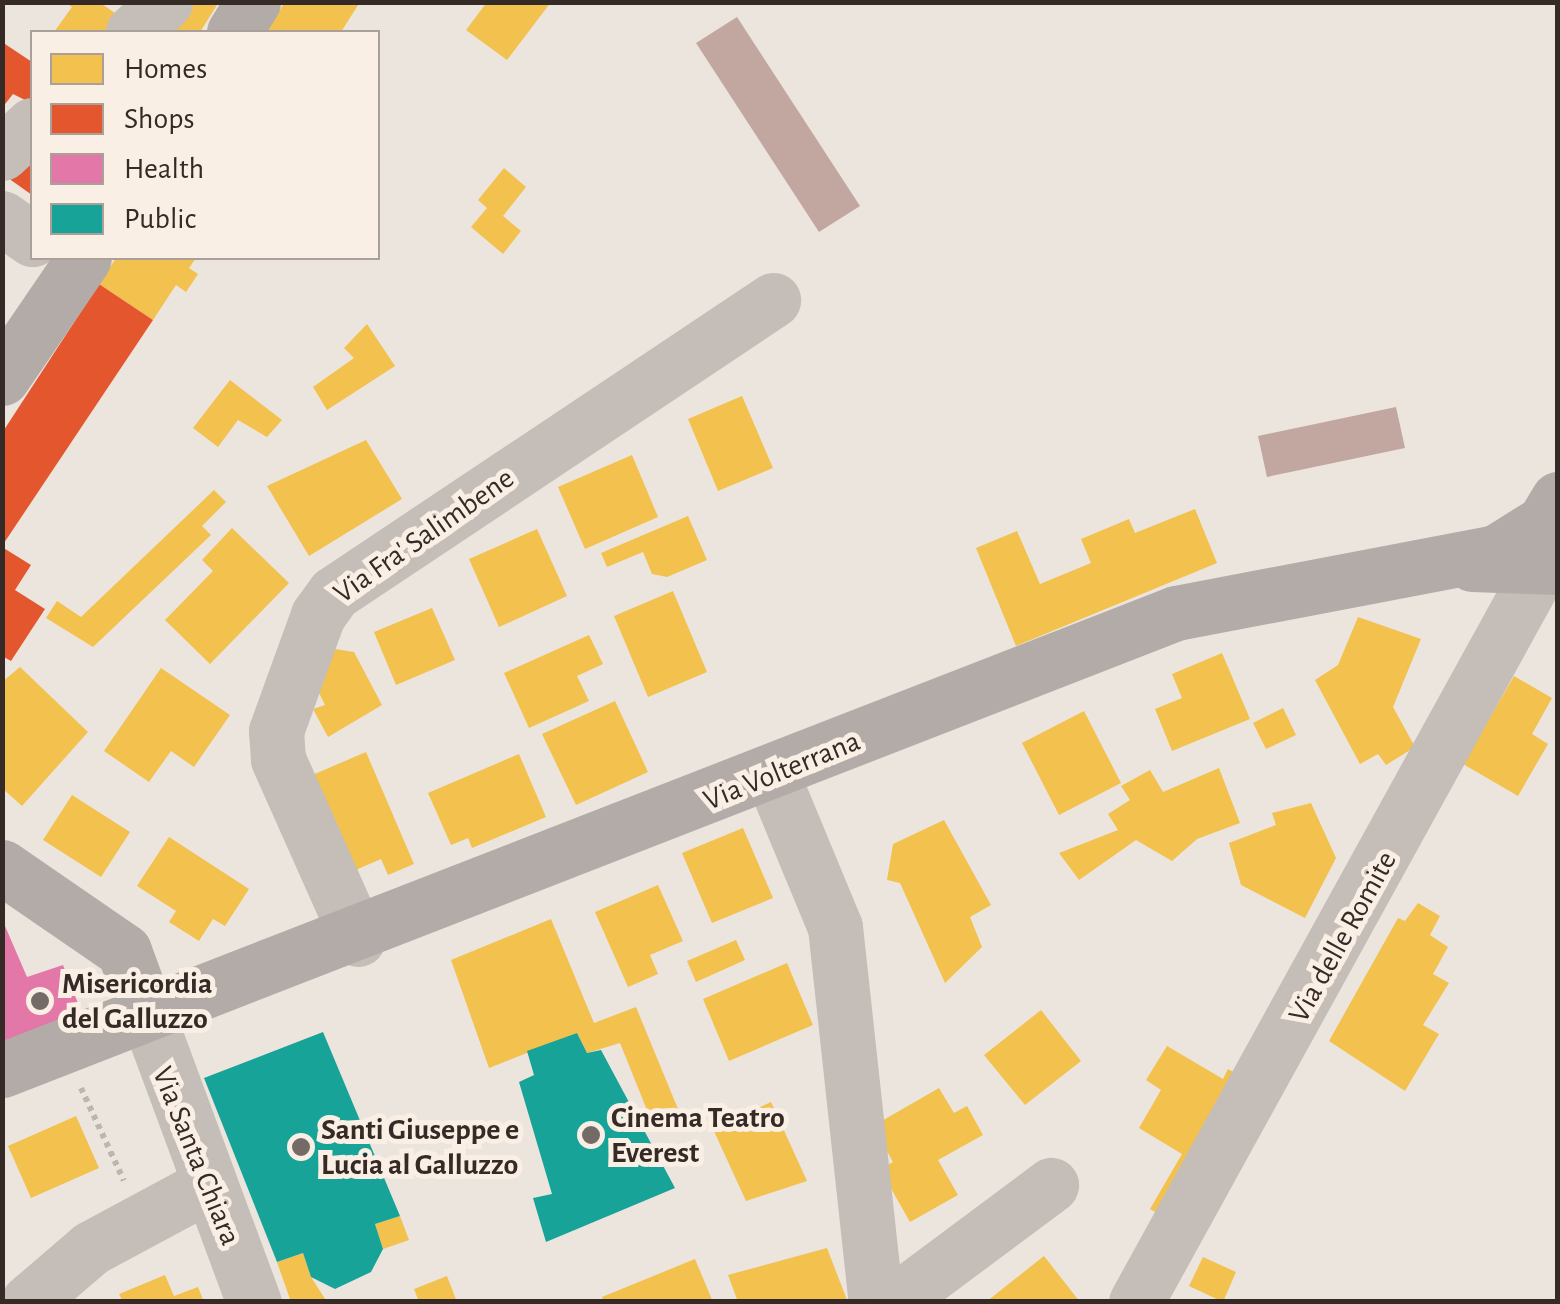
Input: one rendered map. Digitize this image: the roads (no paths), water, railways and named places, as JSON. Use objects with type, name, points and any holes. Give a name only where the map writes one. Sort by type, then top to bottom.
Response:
[{"type":"main road","points":[[235,30],[253,2]]},
{"type":"main road","points":[[2,378],[73,262]]},
{"type":"main road","name":"Via Volterrana","points":[[2,1070],[145,1008],[358,939],[1192,608],[1340,575],[1459,564],[1520,541],[1558,499]]},
{"type":"main road","points":[[1459,564],[1552,564]]},
{"type":"main road","points":[[2,867],[124,951],[145,1008]]},
{"type":"street","points":[[135,30],[165,2]]},
{"type":"street","points":[[2,153],[30,127]]},
{"type":"street","points":[[2,218],[30,238]]},
{"type":"street","name":"Via Fra' Salimbene","points":[[358,939],[278,760],[276,731],[318,615],[334,593],[773,300]]},
{"type":"street","name":"Via delle Romite","points":[[1136,1302],[1552,564]]},
{"type":"street","points":[[772,776],[835,927],[876,1302]]},
{"type":"street","name":"Via Santa Chiara","points":[[145,1008],[254,1302]]},
{"type":"street","points":[[894,1302],[1051,1185]]},
{"type":"street","points":[[28,1302],[91,1248],[208,1186]]},
{"type":"place","name":"Misericordia del Galluzzo","points":[[40,1001]]},
{"type":"place","name":"Cinema Teatro Everest","points":[[591,1135]]},
{"type":"place","name":"Santi Giuseppe e Lucia al Galluzzo","points":[[301,1147]]}]
